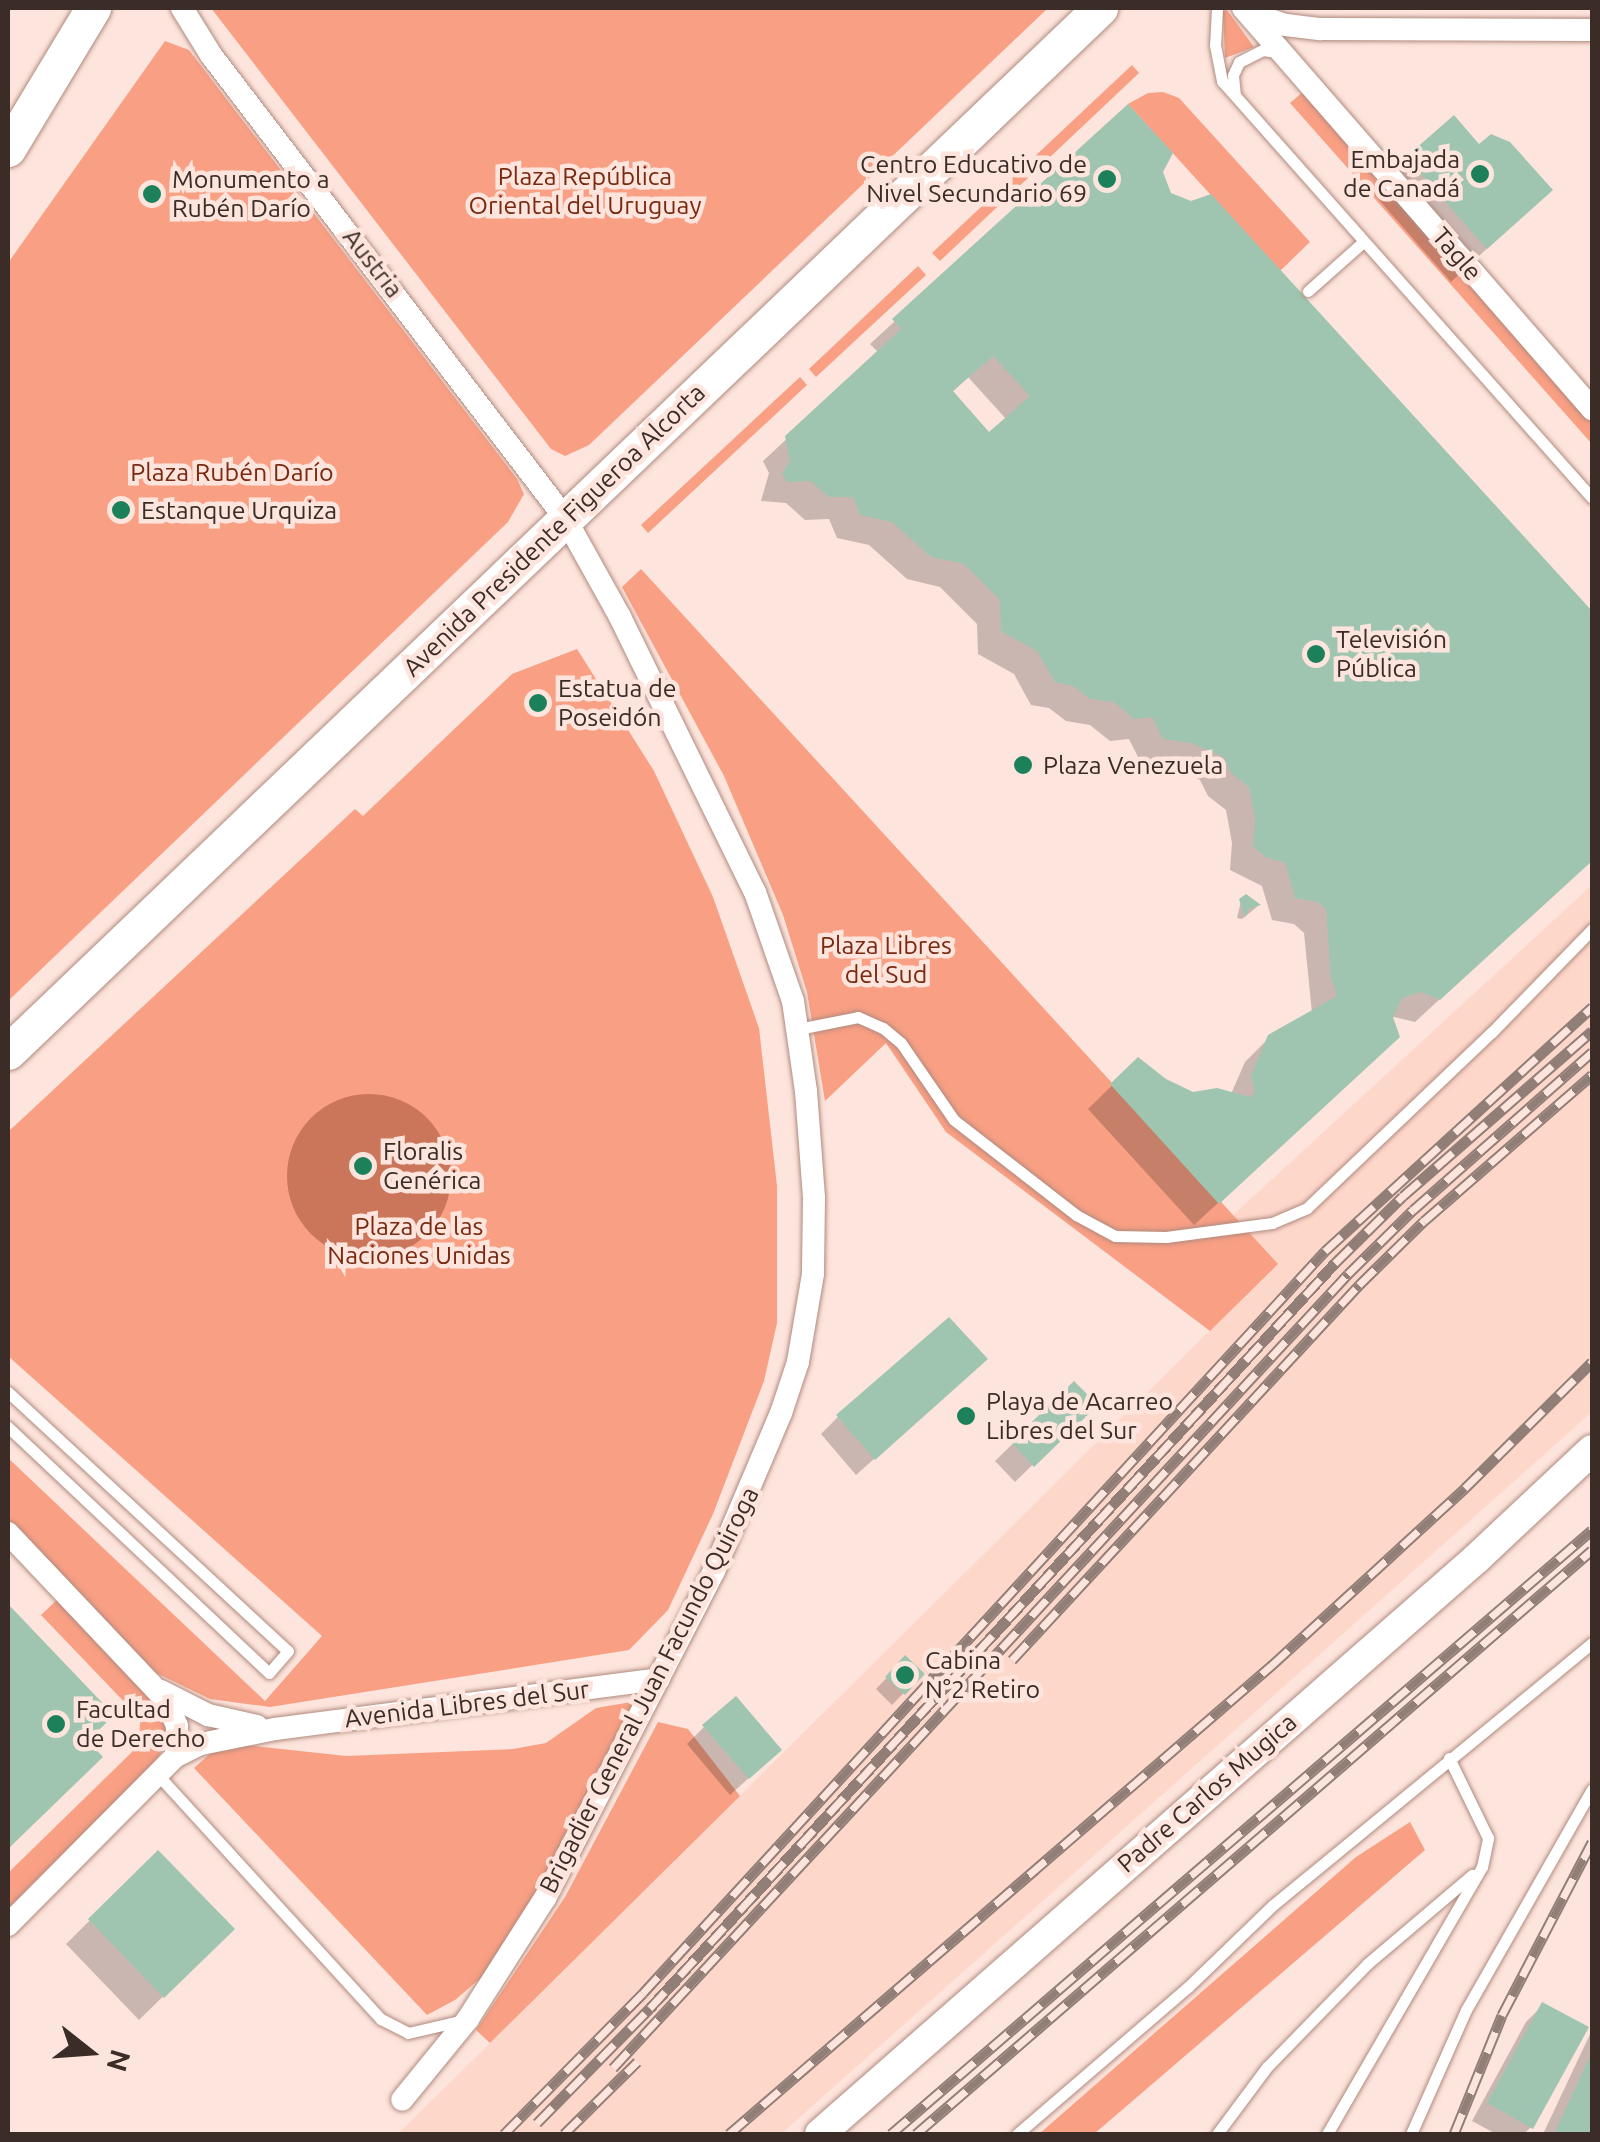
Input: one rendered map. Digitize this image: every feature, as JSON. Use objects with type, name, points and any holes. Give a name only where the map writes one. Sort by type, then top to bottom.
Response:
[{"type":"main road","points":[[8,149],[93,8]]},
{"type":"main road","name":"Avenida Presidente Figueroa Alcorta","points":[[8,1052],[1100,8]]},
{"type":"street","name":"Austria","points":[[182,8],[211,55],[565,518]]},
{"type":"street","points":[[1247,11],[1286,25],[1321,29],[1592,30]]},
{"type":"street","name":"Tagle","points":[[1247,11],[1592,409]]},
{"type":"street","name":"Brigadier General Juan Facundo Quiroga","points":[[402,2100],[468,2019],[545,1898],[659,1679],[742,1510],[798,1362],[812,1274],[814,1198],[798,1029],[785,969],[755,892],[644,662],[565,518]]},
{"type":"street","name":"Padre Carlos Mugica","points":[[820,2134],[1476,1559],[1592,1450]]},
{"type":"street","points":[[8,1533],[157,1688],[176,1726],[176,1756],[8,1925]]},
{"type":"street","name":"Avenida Libres del Sur","points":[[176,1756],[214,1741],[275,1729],[659,1679]]},
{"type":"street","name":"Avenida Libres del Sur","points":[[157,1688],[208,1714],[275,1729]]},
{"type":"lane","points":[[1217,8],[1217,60],[1222,81],[1238,102],[1592,498]]},
{"type":"lane","points":[[1238,102],[1232,89],[1238,62],[1263,50],[1288,60]]},
{"type":"lane","points":[[1308,292],[1363,242]]},
{"type":"lane","points":[[798,1029],[828,1019],[858,1017],[884,1028],[901,1043],[954,1120],[1076,1215],[1116,1236],[1166,1237],[1272,1222],[1306,1208],[1492,1032],[1592,929]]},
{"type":"lane","points":[[8,1392],[288,1650],[269,1672],[8,1427]]},
{"type":"lane","points":[[1017,2134],[1188,1987],[1273,1905],[1448,1758],[1592,1645]]},
{"type":"lane","points":[[1327,2134],[1482,1867],[1488,1838],[1448,1758]]},
{"type":"lane","points":[[158,1775],[381,2019],[408,2033],[468,2019]]},
{"type":"lane","points":[[1411,2134],[1466,2010],[1592,1789]]},
{"type":"lane","points":[[1217,2134],[1267,2067],[1367,1964],[1482,1867]]},
{"type":"shaded area","points":[[1592,885],[1592,1412],[781,2134],[398,2134],[1277,1264],[1231,1217]]},
{"type":"shaded area","points":[[369,1094],[400,1100],[427,1118],[445,1145],[451,1176],[445,1207],[427,1234],[400,1252],[369,1258],[338,1252],[311,1234],[293,1207],[287,1176],[293,1145],[311,1118],[338,1100]]},
{"type":"green space","name":"Plaza República Oriental del Uruguay","points":[[211,8],[1048,8],[589,445],[565,456],[551,449]]},
{"type":"green space","points":[[1227,10],[1254,47],[1225,58],[1223,11]]},
{"type":"green space","name":"Plaza Rubén Darío","points":[[165,41],[189,50],[517,479],[524,494],[508,522],[8,1001],[8,263]]},
{"type":"green space","points":[[1132,65],[1139,73],[940,261],[932,253]]},
{"type":"green space","points":[[1163,92],[1179,98],[1310,242],[1280,271],[1128,104],[1148,93]]},
{"type":"green space","points":[[1303,92],[1592,418],[1592,444],[1290,103]]},
{"type":"green space","points":[[918,266],[926,275],[816,377],[809,369]]},
{"type":"green space","points":[[800,377],[807,385],[648,533],[641,525]]},
{"type":"green space","name":"Plaza Libres del Sud","points":[[641,569],[1278,1264],[1210,1331],[946,1132],[886,1043],[825,1101],[807,992],[783,915],[724,776],[622,587]]},
{"type":"green space","name":"Plaza de las Naciones Unidas","points":[[577,649],[654,771],[713,897],[759,1028],[777,1186],[777,1323],[764,1381],[713,1514],[668,1610],[629,1650],[270,1707],[210,1699],[150,1670],[8,1520],[8,1458],[265,1701],[322,1636],[8,1356],[8,1132],[355,809],[363,816],[512,674]]},
{"type":"green space","points":[[60,1597],[152,1693],[167,1732],[165,1746],[151,1769],[8,1909],[8,1873],[132,1752],[139,1739],[140,1723],[132,1710],[41,1615]]},
{"type":"green space","points":[[643,1700],[497,1964],[455,2000],[427,2015],[194,1768],[213,1751],[235,1744],[346,1756],[513,1749],[546,1743],[596,1708]]},
{"type":"green space","points":[[658,1722],[688,1729],[740,1796],[490,2043],[476,2030],[565,1897]]},
{"type":"green space","points":[[1410,1822],[1425,1850],[1094,2134],[1039,2134],[1356,1857]]},
{"type":"building","name":"Televisión Pública","points":[[1128,104],[1173,153],[1163,172],[1171,193],[1191,201],[1211,194],[1592,611],[1592,861],[1440,1000],[1421,992],[1402,998],[1393,1017],[1400,1037],[1219,1204],[1110,1084],[1138,1057],[1166,1079],[1193,1092],[1217,1088],[1250,1097],[1255,1092],[1251,1076],[1268,1035],[1337,996],[1331,977],[1326,909],[1318,902],[1295,898],[1285,863],[1265,857],[1253,846],[1255,818],[1249,787],[1231,773],[1224,757],[1191,743],[1163,739],[1152,717],[1134,719],[1114,702],[1090,699],[1073,686],[1055,682],[1037,651],[1001,631],[1000,600],[964,564],[931,557],[892,522],[860,515],[853,497],[829,497],[810,481],[787,482],[782,473],[790,461],[785,436],[901,329],[892,319]],"holes":[[[993,356],[1030,396],[989,432],[953,391]]]},
{"type":"building","name":"Embajada de Canadá","points":[[1454,115],[1479,144],[1491,134],[1510,142],[1553,190],[1487,249],[1406,157]]},
{"type":"building","points":[[1246,894],[1261,905],[1250,908],[1245,917],[1239,899]]},
{"type":"building","points":[[949,1317],[988,1359],[875,1460],[836,1415]]},
{"type":"building","points":[[1074,1381],[1098,1405],[1034,1467],[1011,1442]]},
{"type":"building","name":"Facultad de Derecho","points":[[8,1604],[114,1715],[88,1741],[103,1757],[8,1849],[8,1741],[12,1737],[8,1732]]},
{"type":"building","name":"Cabina N°2 Retiro","points":[[905,1655],[925,1674],[905,1695],[885,1677]]},
{"type":"building","points":[[736,1696],[782,1750],[749,1779],[702,1725]]},
{"type":"building","points":[[158,1850],[235,1929],[164,1998],[88,1919]]},
{"type":"building","points":[[1542,2002],[1589,2027],[1533,2129],[1487,2103]]},
{"type":"building","points":[[1592,2052],[1592,2134],[1554,2134]]},
{"type":"railway","points":[[504,2134],[643,1993],[1325,1251],[1592,1007]]},
{"type":"railway","points":[[537,2123],[650,2008],[1335,1263],[1403,1196],[1592,1031]]},
{"type":"railway","points":[[613,2068],[1348,1274],[1413,1210],[1592,1052]]},
{"type":"railway","points":[[1012,1660],[1359,1285],[1424,1221],[1592,1075]]},
{"type":"railway","points":[[729,2134],[1272,1665],[1465,1488],[1592,1362]]},
{"type":"railway","points":[[891,2134],[1592,1530]]},
{"type":"railway","points":[[916,2134],[1592,1550]]},
{"type":"railway","points":[[1454,2134],[1502,2015],[1592,1842]]},
{"type":"railway","points":[[564,2134],[637,2062]]},
{"type":"place","name":"Embajada de Canadá","points":[[1480,174]]},
{"type":"place","name":"Centro Educativo de Nivel Secundario 69","points":[[1107,179]]},
{"type":"place","name":"Monumento a Rubén Darío","points":[[152,194]]},
{"type":"place","name":"Estanque Urquiza","points":[[121,510]]},
{"type":"place","name":"Televisión Pública","points":[[1316,654]]},
{"type":"place","name":"Estatua de Poseidón","points":[[538,703]]},
{"type":"place","name":"Plaza Venezuela","points":[[1023,765]]},
{"type":"place","name":"Floralis Genérica","points":[[363,1166]]},
{"type":"place","name":"Playa de Acarreo Libres del Sur","points":[[966,1416]]},
{"type":"place","name":"Cabina N°2 Retiro","points":[[905,1675]]},
{"type":"place","name":"Facultad de Derecho","points":[[56,1724]]}]
